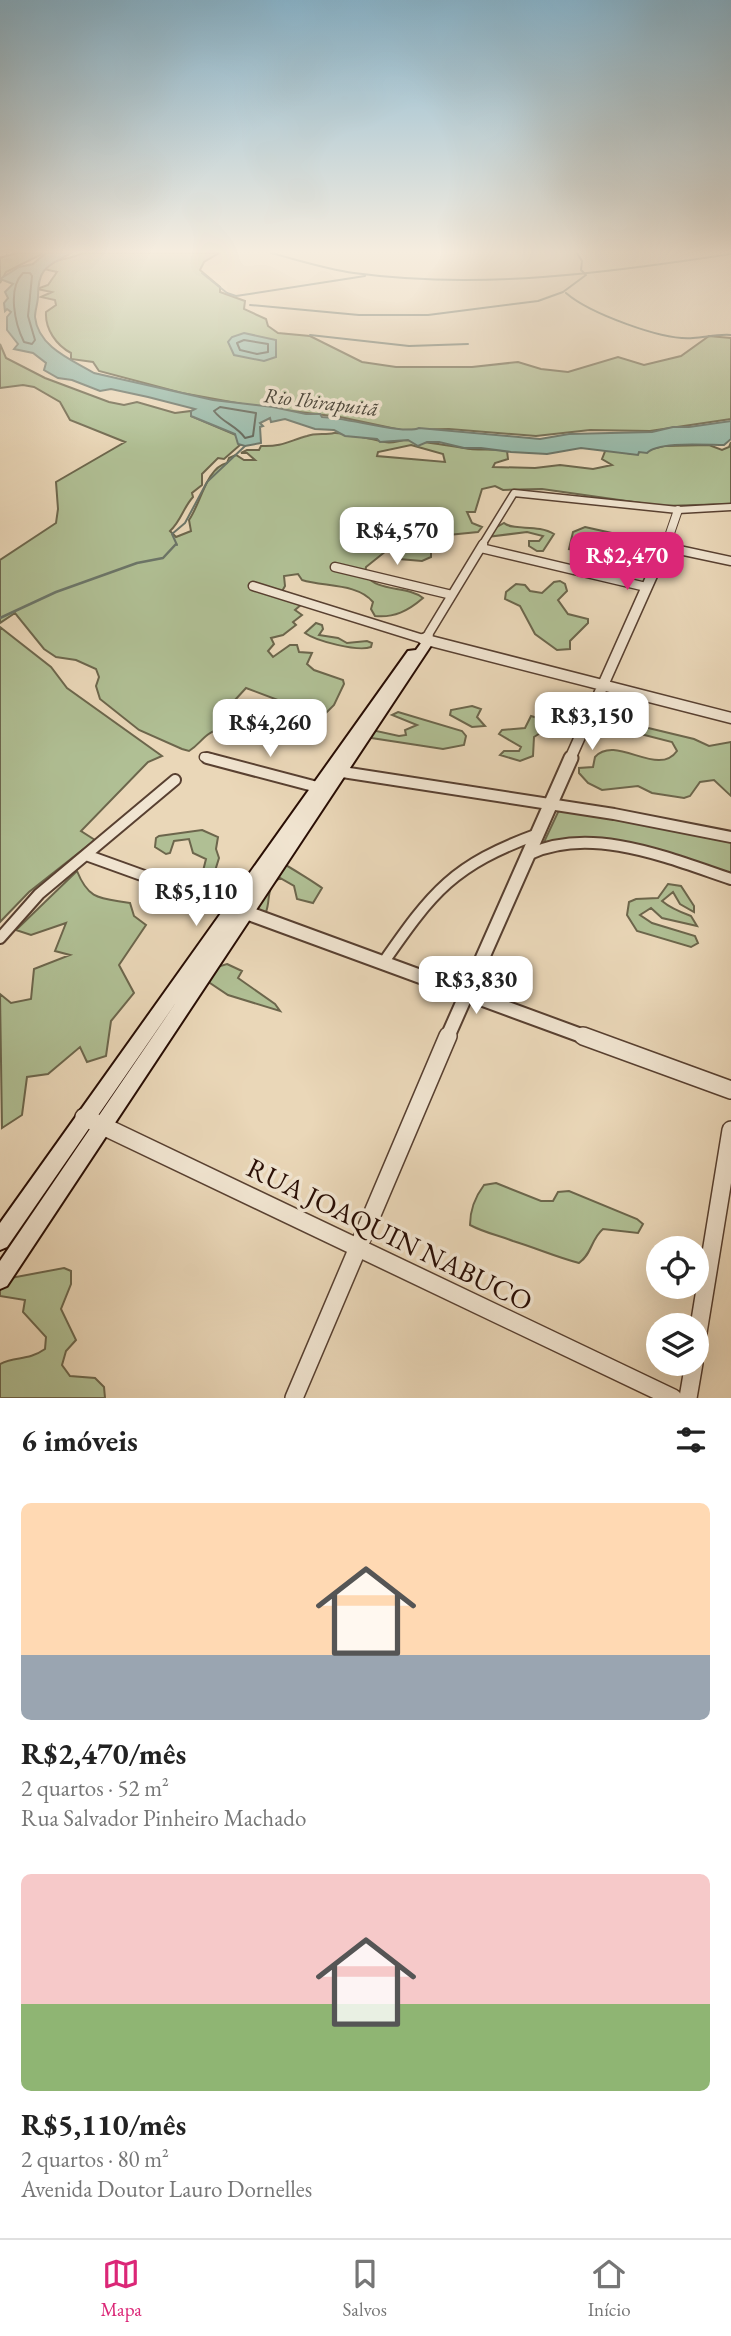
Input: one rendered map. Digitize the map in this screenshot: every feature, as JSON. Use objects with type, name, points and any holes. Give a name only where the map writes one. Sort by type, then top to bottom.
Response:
[{"type":"main road","points":[[0,1279],[104,1127],[240,911],[427,638]]},
{"type":"main road","points":[[0,1240],[84,1117],[240,911]]},
{"type":"street","points":[[427,638],[514,493],[678,510],[731,507]]},
{"type":"street","points":[[294,1398],[466,993],[665,547],[678,510]]},
{"type":"street","points":[[665,547],[731,561]]},
{"type":"street","points":[[481,548],[646,587]]},
{"type":"street","points":[[335,567],[452,595]]},
{"type":"street","points":[[253,586],[427,638],[731,718]]},
{"type":"street","points":[[204,757],[324,789]]},
{"type":"street","points":[[336,771],[699,829],[731,837]]},
{"type":"street","points":[[0,938],[38,894],[175,780]]},
{"type":"street","points":[[383,963],[426,900],[442,882],[480,857],[538,834]]},
{"type":"street","points":[[526,857],[540,848],[557,844],[601,845],[648,853],[731,879]]},
{"type":"street","points":[[86,855],[731,1090]]},
{"type":"street","name":"RUA JOAQUIN NABUCO","points":[[84,1117],[673,1398]]},
{"type":"street","points":[[701,1313],[731,1130]]},
{"type":"street","points":[[688,1398],[692,1376]]},
{"type":"shaded area","points":[[47,318],[264,318],[268,326],[278,333],[310,336],[362,362],[396,367],[472,367],[518,362],[541,369],[568,372],[618,357],[644,365],[681,356],[709,336],[731,338],[731,419],[650,431],[590,430],[536,436],[449,429],[401,430],[340,417],[259,407],[182,393],[99,371],[93,362],[71,359],[71,353],[52,336]]},
{"type":"shaded area","points":[[0,344],[6,358],[45,378],[109,402],[124,405],[137,402],[175,413],[191,411],[191,416],[236,435],[240,445],[224,459],[218,458],[202,474],[202,485],[192,493],[193,497],[170,531],[176,537],[191,531],[189,520],[209,479],[229,458],[236,455],[244,460],[255,460],[247,453],[241,453],[259,450],[261,446],[280,445],[310,435],[334,433],[388,442],[407,440],[469,449],[507,451],[508,459],[495,463],[493,467],[535,468],[560,465],[593,469],[612,465],[602,459],[606,449],[632,454],[664,446],[709,445],[722,450],[729,447],[731,442],[731,504],[662,506],[542,489],[503,490],[495,486],[482,489],[475,512],[467,512],[472,523],[482,527],[478,532],[419,542],[420,549],[431,551],[431,557],[422,561],[399,559],[397,553],[386,551],[366,567],[365,574],[377,584],[409,591],[423,598],[395,615],[375,616],[371,609],[373,602],[358,592],[302,580],[298,574],[284,576],[285,586],[281,593],[302,604],[295,610],[302,615],[293,622],[296,625],[283,635],[271,638],[274,644],[268,651],[273,657],[290,645],[297,645],[299,652],[312,653],[307,664],[314,670],[343,680],[344,684],[334,705],[326,713],[291,705],[246,688],[224,712],[235,717],[189,751],[139,730],[100,699],[96,686],[99,677],[96,669],[76,660],[56,657],[44,649],[15,613],[0,623],[0,560],[56,523],[56,482],[125,442],[70,420],[60,402],[34,387],[23,385],[0,388]],"holes":[[[411,445],[443,454],[445,462],[377,456],[378,452]]]},
{"type":"shaded area","points":[[504,523],[554,534],[543,551],[529,546],[529,541],[539,541],[543,536],[527,532],[487,537],[490,531]]},
{"type":"shaded area","points":[[585,527],[625,536],[635,545],[626,555],[569,549],[573,532]]},
{"type":"shaded area","points":[[554,582],[565,584],[567,591],[558,600],[568,614],[588,619],[588,623],[570,641],[570,649],[557,650],[535,634],[520,606],[505,599],[506,592],[516,584],[542,593]]},
{"type":"shaded area","points":[[316,623],[322,625],[323,629],[319,635],[338,638],[347,643],[367,641],[372,643],[371,647],[337,645],[305,633]]},
{"type":"shaded area","points":[[0,627],[51,667],[67,688],[162,756],[148,762],[81,831],[95,840],[29,892],[0,922]]},
{"type":"shaded area","points":[[472,706],[481,709],[477,717],[485,726],[472,727],[450,715],[451,710]]},
{"type":"shaded area","points":[[398,712],[462,731],[466,736],[464,745],[443,749],[365,737],[372,730],[406,735],[405,730],[417,725],[392,715]]},
{"type":"shaded area","points":[[531,716],[551,722],[550,727],[534,737],[533,756],[520,761],[500,755],[504,751],[519,751],[521,747],[499,734],[502,730],[525,728]]},
{"type":"shaded area","points":[[640,726],[694,739],[709,746],[731,742],[731,796],[714,780],[700,782],[690,796],[684,798],[652,793],[638,786],[602,790],[588,783],[579,773],[579,768],[593,767],[595,757],[604,751],[614,750],[659,760],[669,758],[677,751],[672,742],[629,731],[625,727]]},
{"type":"shaded area","points":[[559,810],[661,824],[731,842],[731,875],[570,840],[544,842]]},
{"type":"shaded area","points":[[202,830],[218,837],[216,849],[219,858],[210,887],[204,888],[187,881],[191,874],[203,871],[206,859],[193,853],[189,839],[174,841],[170,853],[166,854],[155,847],[156,838],[159,836]]},
{"type":"shaded area","points":[[282,863],[322,888],[313,903],[297,899],[294,886],[280,878],[270,890],[266,912],[257,912],[253,900]]},
{"type":"shaded area","points":[[77,871],[91,893],[104,899],[130,903],[134,916],[146,925],[119,965],[134,993],[111,1021],[106,1056],[87,1062],[80,1047],[48,1074],[27,1077],[22,1115],[2,1128],[0,994],[11,1003],[31,999],[34,969],[70,955],[55,951],[66,923],[31,935],[16,930]]},
{"type":"shaded area","points":[[668,884],[681,886],[694,906],[694,912],[680,904],[673,892],[662,901],[691,916],[697,926],[662,918],[651,908],[640,915],[652,923],[695,936],[698,943],[691,947],[637,931],[627,915],[629,902],[658,898]]},
{"type":"shaded area","points":[[227,964],[242,971],[238,978],[275,1004],[280,1011],[228,995],[207,981],[217,967]]},
{"type":"shaded area","points":[[496,1183],[541,1201],[553,1201],[558,1192],[569,1191],[637,1219],[643,1224],[638,1233],[603,1229],[579,1263],[470,1225],[472,1209],[484,1185]]},
{"type":"shaded area","points":[[64,1268],[71,1271],[71,1284],[61,1309],[76,1340],[66,1351],[62,1365],[70,1376],[95,1378],[104,1387],[105,1398],[0,1398],[0,1364],[39,1353],[45,1349],[46,1337],[23,1312],[25,1300],[0,1296],[0,1280]]},
{"type":"water","name":"Rio Ibirapuitã","points":[[7,318],[35,318],[42,337],[49,344],[94,373],[213,400],[320,414],[322,417],[388,428],[419,428],[540,439],[569,434],[652,432],[731,421],[731,439],[724,445],[671,445],[647,453],[639,452],[638,455],[581,448],[547,454],[464,448],[439,442],[427,442],[418,446],[408,440],[380,442],[377,439],[345,436],[334,430],[315,429],[285,419],[271,422],[270,418],[260,423],[263,426],[260,427],[261,443],[245,446],[238,444],[235,434],[191,416],[191,411],[195,409],[111,389],[100,391],[72,380],[58,378],[44,370],[46,363],[33,353],[14,349],[18,344],[7,330]]},
{"type":"water","points":[[244,333],[276,340],[276,357],[264,361],[234,355],[228,342],[232,337]]},
{"type":"waterway","points":[[611,318],[680,338],[731,335]]},
{"type":"waterway","points":[[310,335],[409,346],[468,344]]},
{"type":"waterway","points":[[177,545],[172,534],[185,523],[207,482],[245,446]]},
{"type":"waterway","points":[[0,618],[56,592],[137,563],[163,558],[176,544]]}]
